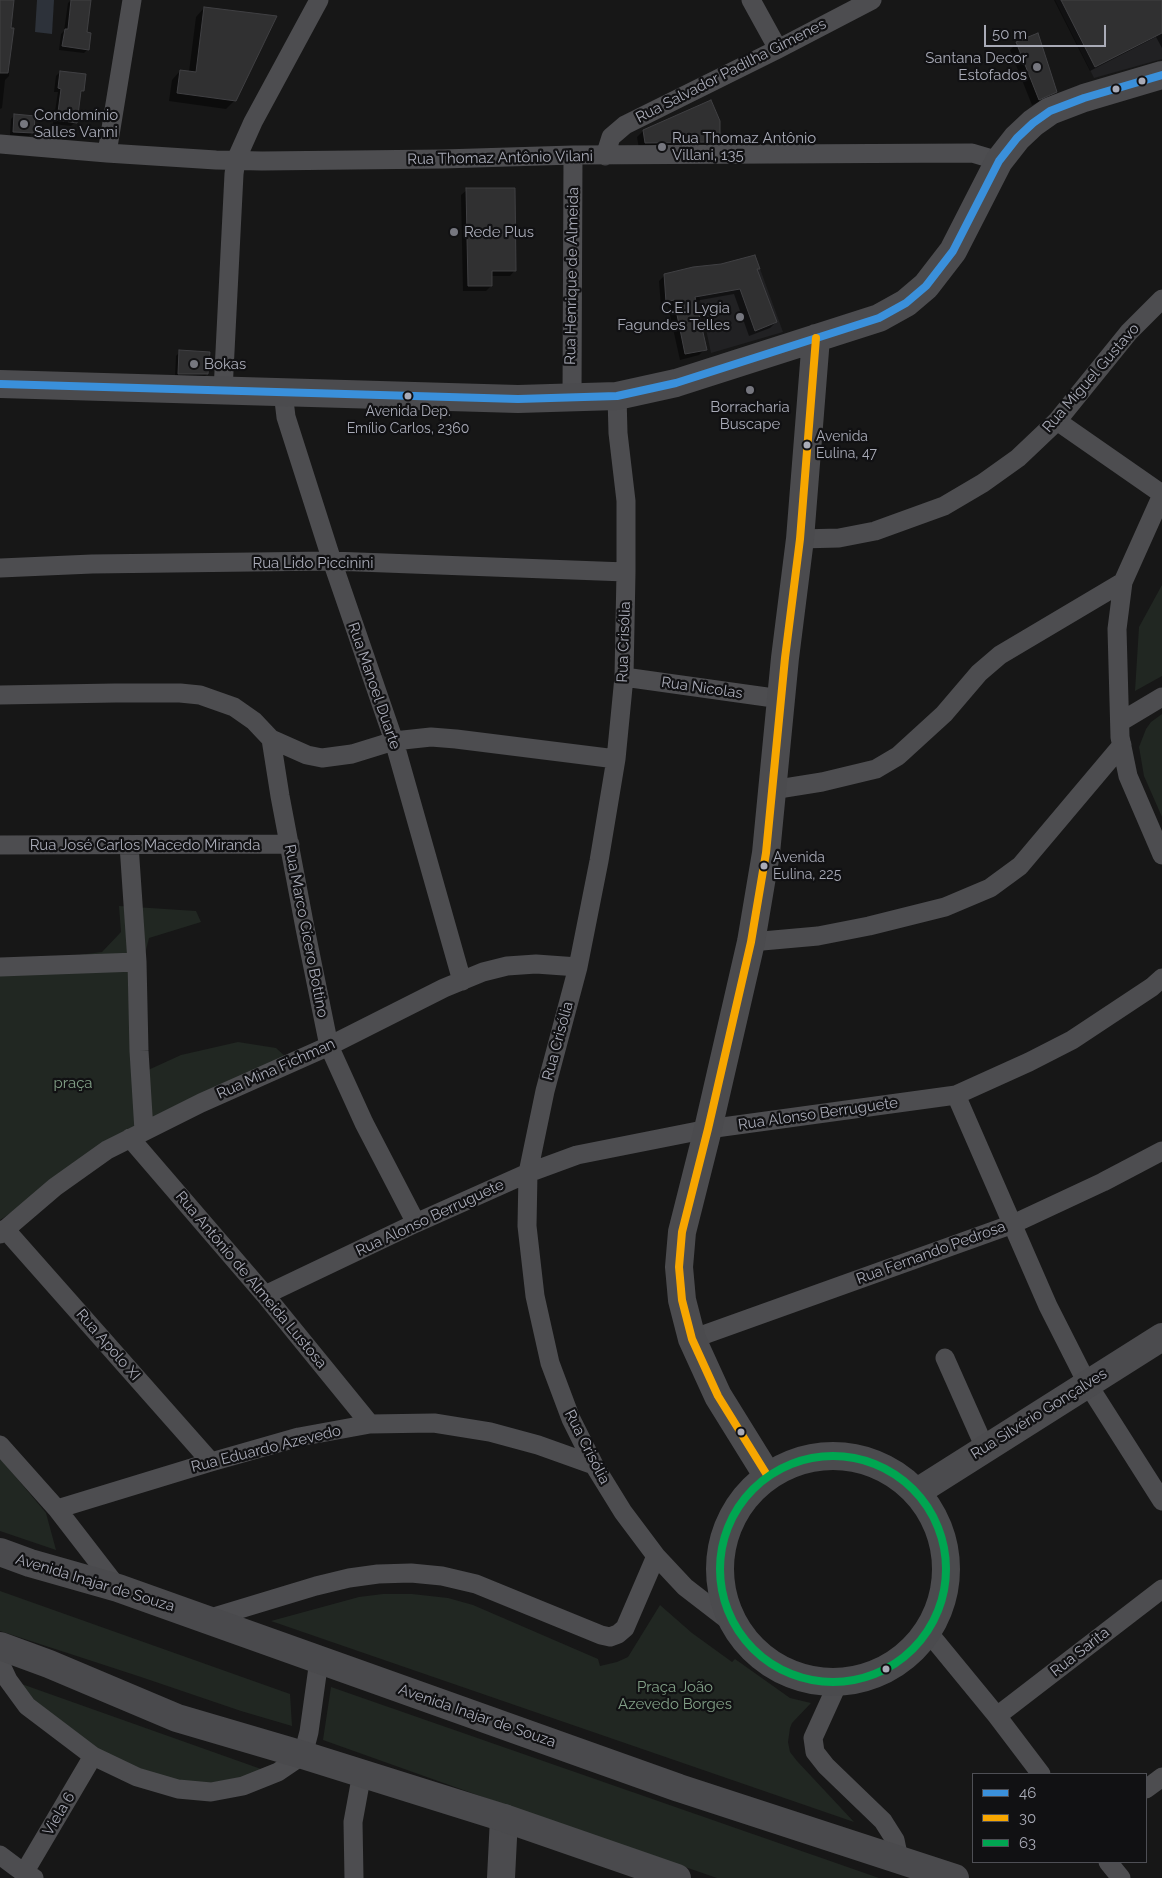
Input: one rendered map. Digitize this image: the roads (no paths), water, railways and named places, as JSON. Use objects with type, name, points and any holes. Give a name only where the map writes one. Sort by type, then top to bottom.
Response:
[{"type":"main road","name":"Avenida Inajar de Souza","points":[[0,1552],[30,1564],[118,1588],[679,1788],[955,1878]]},
{"type":"main road","points":[[0,1646],[49,1664],[177,1718],[304,1755],[504,1818],[677,1878]]},
{"type":"street","points":[[107,153],[132,0]]},
{"type":"street","points":[[224,391],[236,160],[253,122],[319,0]]},
{"type":"street","points":[[751,0],[778,49]]},
{"type":"street","name":"Rua Salvador Padilha Gimenes","points":[[606,156],[611,137],[625,125],[872,0]]},
{"type":"street","points":[[0,384],[518,399],[617,396],[676,383],[879,318],[906,303],[926,286],[952,251],[999,161],[1017,138],[1033,123],[1050,111],[1084,98],[1162,75]]},
{"type":"street","name":"Rua Thomaz Antônio Vilani","points":[[0,144],[107,153],[236,160],[443,159],[573,155],[972,153],[999,161]]},
{"type":"street","name":"Rua Henrique de Almeida","points":[[572,398],[573,155]]},
{"type":"street","name":"Rua Miguel Gustavo","points":[[800,539],[839,538],[875,531],[944,506],[983,484],[1018,458],[1057,421],[1130,332],[1162,299]]},
{"type":"street","points":[[768,1475],[718,1396],[692,1339],[682,1300],[679,1266],[682,1232],[708,1130],[751,942],[766,852],[781,699],[800,539],[816,338]]},
{"type":"street","name":"Rua Manoel Duarte","points":[[282,392],[286,416],[332,561],[394,740],[462,981]]},
{"type":"street","name":"Rua Crisólia","points":[[617,396],[618,433],[626,501],[626,572],[624,677],[616,759],[599,861],[578,967],[545,1091],[528,1173],[526,1226],[537,1306],[550,1363],[571,1419],[594,1465],[623,1512],[656,1556],[685,1586],[733,1624]]},
{"type":"street","points":[[1057,421],[1162,495],[1123,582],[1117,628],[1120,722],[1128,776],[1162,855]]},
{"type":"street","name":"Rua Lido Piccinini","points":[[0,568],[92,564],[332,561],[626,572]]},
{"type":"street","points":[[772,790],[822,782],[876,769],[898,756],[944,714],[978,673],[1000,655],[1123,582]]},
{"type":"street","name":"Rua Nicolas","points":[[624,677],[781,699]]},
{"type":"street","points":[[0,695],[180,693],[200,695],[234,707],[254,721],[271,739],[307,756],[322,758],[352,754],[394,740],[431,737],[616,759]]},
{"type":"street","points":[[1120,722],[1162,697]]},
{"type":"street","name":"Rua Marco Cícero Bottino","points":[[271,739],[304,928],[329,1046],[364,1123],[416,1223]]},
{"type":"street","points":[[751,942],[818,936],[869,926],[945,907],[990,888],[1020,866],[1122,745]]},
{"type":"street","name":"Rua José Carlos Macedo Miranda","points":[[0,846],[290,844]]},
{"type":"street","points":[[128,845],[137,962],[139,1052],[137,1135]]},
{"type":"street","points":[[0,967],[137,962]]},
{"type":"street","name":"Rua Mina Fichman","points":[[3,1231],[55,1187],[107,1150],[201,1103],[329,1046],[444,988],[483,972],[507,966],[536,964],[578,967]]},
{"type":"street","name":"Rua Alonso Berruguete","points":[[265,1295],[416,1223],[528,1173],[577,1155],[708,1130],[956,1095],[1072,1040],[1152,987],[1162,978]]},
{"type":"street","points":[[956,1095],[1048,1306],[1088,1383],[1162,1501]]},
{"type":"street","name":"Rua Antônio de Almeida Lustosa","points":[[137,1135],[370,1424]]},
{"type":"street","name":"Rua Fernando Pedrosa","points":[[692,1339],[1013,1224],[1103,1182],[1162,1151]]},
{"type":"street","name":"Rua Apolo XI","points":[[3,1231],[211,1462]]},
{"type":"street","name":"Rua Silvério Gonçalves","points":[[917,1492],[1162,1336]]},
{"type":"street","points":[[945,1358],[985,1448]]},
{"type":"street","name":"Rua Eduardo Azevedo","points":[[57,1510],[211,1462],[299,1438],[370,1424],[434,1423],[490,1432],[538,1445],[594,1465]]},
{"type":"street","points":[[0,1445],[57,1510],[118,1588]]},
{"type":"street","points":[[829,1455],[861,1458],[891,1472],[917,1492],[937,1524],[946,1560],[943,1597],[928,1632],[904,1658],[873,1676],[838,1683],[806,1680],[777,1668],[752,1649],[733,1624],[722,1592],[719,1559],[727,1527],[743,1498],[768,1475],[797,1461],[829,1455]]},
{"type":"street","points":[[207,1619],[349,1578],[378,1574],[411,1573],[442,1576],[476,1584],[610,1637],[618,1634],[625,1628],[656,1556]]},
{"type":"street","name":"Rua Sarita","points":[[997,1716],[1162,1589]]},
{"type":"street","points":[[928,1632],[997,1716],[1040,1773]]},
{"type":"street","points":[[0,1663],[8,1680],[27,1706],[93,1756],[138,1777],[178,1789],[211,1792],[243,1786],[278,1772],[304,1755],[319,1660]]},
{"type":"street","points":[[838,1683],[816,1729],[813,1738],[815,1752],[826,1766],[883,1821],[895,1840],[899,1859]]},
{"type":"street","name":"Viela 6","points":[[29,1875],[93,1756]]},
{"type":"street","points":[[354,1878],[353,1822],[362,1773]]},
{"type":"street","points":[[1147,1788],[1162,1777]]},
{"type":"street","points":[[502,1877],[504,1818]]},
{"type":"street","points":[[0,1854],[29,1875]]},
{"type":"street","points":[[1109,1863],[1121,1878]]},
{"type":"place","name":"Santana Decor Estofados","points":[[1037,67]]},
{"type":"place","name":"Condomínio Salles Vanni","points":[[24,124]]},
{"type":"place","name":"Rua Thomaz Antônio Villani, 135","points":[[662,147]]},
{"type":"place","name":"Rede Plus","points":[[454,232]]},
{"type":"place","name":"C.E.I Lygia Fagundes Telles","points":[[740,317]]},
{"type":"place","name":"Bokas","points":[[194,364]]},
{"type":"place","name":"Borracharia Buscape","points":[[750,390]]},
{"type":"place","name":"Avenida Dep. Emílio Carlos, 2360","points":[[408,396]]},
{"type":"place","name":"Avenida Eulina, 47","points":[[807,445]]},
{"type":"place","name":"Avenida Eulina, 225","points":[[764,866]]},
{"type":"park label","name":"praça","points":[[73,1083]]},
{"type":"park label","name":"Praça João Azevedo Borges","points":[[675,1696]]}]
